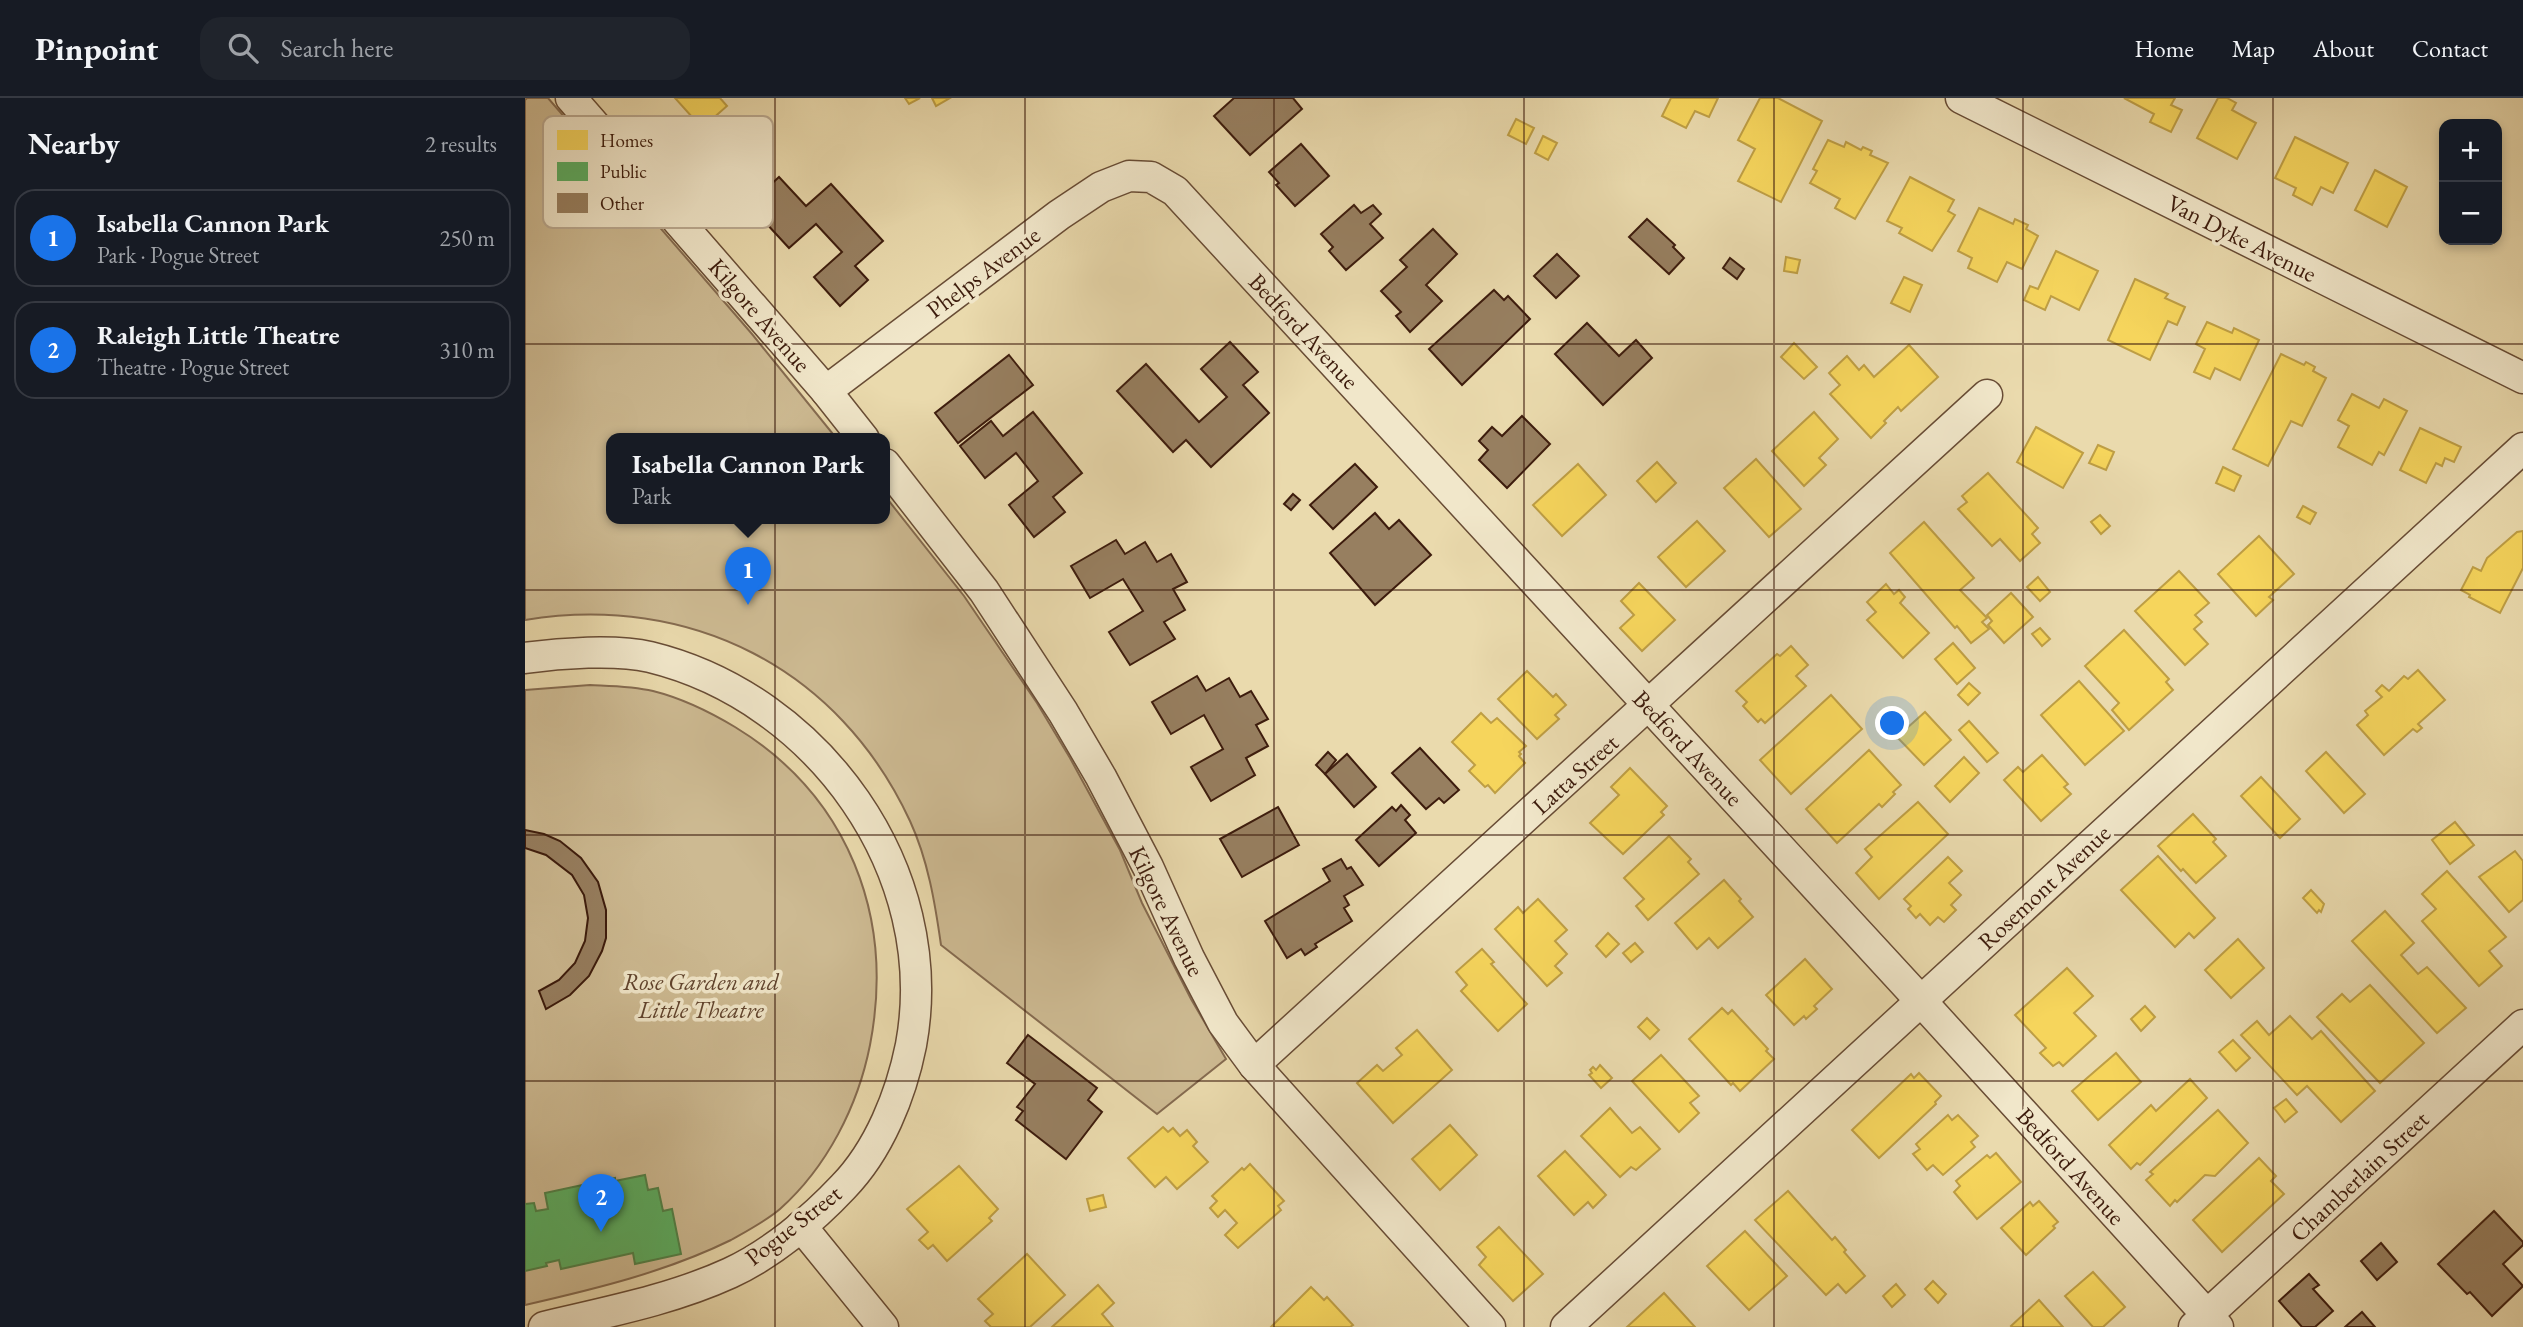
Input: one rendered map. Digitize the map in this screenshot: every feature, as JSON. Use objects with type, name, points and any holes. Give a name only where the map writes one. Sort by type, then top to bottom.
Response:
[{"type":"street","name":"Kilgore Avenue","points":[[571,98],[587,116]]},
{"type":"street","name":"Van Dyke Avenue","points":[[1961,98],[2523,378]]},
{"type":"street","name":"Phelps Avenue","points":[[825,391],[1059,215],[1101,187],[1129,176],[1151,177]]},
{"type":"street","name":"Bedford Avenue","points":[[1151,177],[1175,191],[1921,1001],[2207,1323]]},
{"type":"street","name":"Kilgore Avenue","points":[[684,228],[859,433]]},
{"type":"street","name":"Latta Street","points":[[1254,1065],[1987,395]]},
{"type":"street","name":"Rosemont Avenue","points":[[1566,1327],[2523,448]]},
{"type":"street","name":"Kilgore Avenue","points":[[890,472],[984,591],[1063,712],[1148,867],[1223,1023],[1254,1065],[1490,1327]]},
{"type":"street","name":"Pogue Street","points":[[525,658],[605,653],[647,656],[690,669],[738,692],[782,720],[822,757],[855,798],[875,832],[896,880],[910,929],[916,979],[914,1029],[894,1103],[877,1140],[844,1187],[801,1226],[733,1272],[653,1301],[544,1327]]},
{"type":"street","name":"Chamberlain Street","points":[[2207,1323],[2523,1024]]},
{"type":"street","points":[[801,1226],[883,1327]]},
{"type":"green space","points":[[548,98],[564,116],[543,116],[543,228],[660,228],[752,334],[832,433],[606,433],[606,524],[890,524],[890,502],[964,596],[1037,703],[1120,850],[1142,903],[1191,999],[1226,1059],[1157,1114],[941,945],[926,866],[910,821],[880,767],[843,721],[800,683],[753,653],[701,631],[645,618],[586,615],[525,620],[525,100]]},
{"type":"green space","name":"Rose Garden and Little Theatre","points":[[590,685],[653,691],[705,711],[735,727],[774,755],[807,788],[834,824],[854,864],[868,906],[875,951],[876,997],[865,1068],[849,1113],[826,1155],[780,1209],[731,1240],[681,1261],[604,1286],[525,1305],[525,690]]},
{"type":"building: Homes","points":[[675,98],[720,98],[727,106],[716,116],[691,116]]},
{"type":"building: Homes","points":[[905,98],[920,98],[909,104]]},
{"type":"building: Homes","points":[[932,98],[950,98],[936,106]]},
{"type":"building: Homes","points":[[1671,98],[1718,98],[1709,117],[1695,111],[1686,128],[1662,116]]},
{"type":"building: Homes","points":[[1760,98],[1778,98],[1822,121],[1781,202],[1738,181],[1755,149],[1738,140]]},
{"type":"building: Homes","points":[[2124,98],[2175,98],[2171,105],[2182,110],[2171,132],[2150,122],[2154,114]]},
{"type":"building: Homes","points":[[2218,98],[2227,98],[2236,103],[2232,110],[2256,123],[2237,159],[2197,138]]},
{"type":"building: Homes","points":[[1516,119],[1534,128],[1526,144],[1508,135]]},
{"type":"building: Homes","points":[[1543,136],[1557,143],[1548,160],[1535,153]]},
{"type":"building: Homes","points":[[2295,137],[2348,163],[2333,193],[2321,187],[2312,205],[2293,195],[2296,188],[2275,178]]},
{"type":"building: Homes","points":[[1828,140],[1844,147],[1846,142],[1861,150],[1863,147],[1872,151],[1870,155],[1888,163],[1855,219],[1835,208],[1840,199],[1810,183],[1817,171],[1813,169]]},
{"type":"building: Homes","points":[[2375,170],[2407,187],[2387,227],[2355,210]]},
{"type":"building: Homes","points":[[1910,177],[1954,200],[1948,211],[1955,215],[1932,251],[1899,233],[1902,228],[1887,221]]},
{"type":"building: Homes","points":[[1979,208],[2013,224],[2015,219],[2028,225],[2026,229],[2038,236],[2022,269],[2007,262],[1997,282],[1968,268],[1972,258],[1958,251]]},
{"type":"building: Homes","points":[[2056,251],[2098,271],[2079,310],[2051,296],[2045,310],[2024,300],[2030,286],[2038,289]]},
{"type":"building: Homes","points":[[1786,257],[1800,260],[1797,273],[1784,271]]},
{"type":"building: Homes","points":[[1904,277],[1922,285],[1910,312],[1891,303]]},
{"type":"building: Homes","points":[[2135,279],[2168,294],[2165,298],[2185,307],[2177,325],[2168,321],[2150,360],[2108,340]]},
{"type":"building: Homes","points":[[2207,322],[2232,333],[2234,328],[2259,340],[2240,380],[2215,368],[2210,379],[2194,372],[2205,349],[2196,344]]},
{"type":"building: Homes","points":[[1794,343],[1817,367],[1804,379],[1781,357]]},
{"type":"building: Homes","points":[[1909,345],[1938,377],[1901,411],[1898,407],[1871,438],[1830,394],[1840,385],[1829,373],[1847,356],[1859,370],[1864,365],[1874,377]]},
{"type":"building: Homes","points":[[2281,354],[2304,365],[2306,362],[2315,367],[2313,371],[2326,378],[2302,426],[2291,421],[2268,466],[2233,449]]},
{"type":"building: Homes","points":[[2352,394],[2379,408],[2384,399],[2407,411],[2384,455],[2379,452],[2372,465],[2338,447],[2349,426],[2338,420]]},
{"type":"building: Homes","points":[[1814,412],[1838,439],[1819,458],[1826,465],[1804,486],[1772,451]]},
{"type":"building: Homes","points":[[2036,427],[2083,453],[2063,488],[2017,462]]},
{"type":"building: Homes","points":[[2420,428],[2461,447],[2454,462],[2445,458],[2442,466],[2436,463],[2426,483],[2400,470]]},
{"type":"building: Homes","points":[[2098,445],[2114,452],[2106,470],[2089,463]]},
{"type":"building: Homes","points":[[1756,459],[1801,509],[1769,537],[1724,488]]},
{"type":"building: Homes","points":[[1657,462],[1676,483],[1656,502],[1637,481]]},
{"type":"building: Homes","points":[[1578,464],[1606,495],[1562,536],[1533,505]]},
{"type":"building: Homes","points":[[2223,467],[2241,476],[2234,491],[2216,483]]},
{"type":"building: Homes","points":[[1988,473],[2038,528],[2032,534],[2040,543],[2020,561],[2000,539],[1992,546],[1958,509],[1967,502],[1962,496]]},
{"type":"building: Homes","points":[[2303,506],[2316,513],[2310,524],[2297,517]]},
{"type":"building: Homes","points":[[2100,515],[2110,526],[2101,534],[2091,522]]},
{"type":"building: Homes","points":[[1697,521],[1725,551],[1686,587],[1658,557]]},
{"type":"building: Homes","points":[[1924,522],[1974,578],[1960,590],[1987,618],[1982,622],[1989,629],[1971,643],[1890,553]]},
{"type":"building: Homes","points":[[2523,531],[2523,568],[2500,613],[2461,590],[2473,567],[2481,571],[2487,558],[2517,532]]},
{"type":"building: Homes","points":[[2259,536],[2294,574],[2269,597],[2273,600],[2256,616],[2218,574]]},
{"type":"building: Homes","points":[[2179,571],[2209,603],[2195,615],[2202,622],[2194,629],[2208,644],[2185,665],[2135,611]]},
{"type":"building: Homes","points":[[2038,577],[2050,592],[2040,601],[2027,587]]},
{"type":"building: Homes","points":[[1639,583],[1675,620],[1642,651],[1620,628],[1634,615],[1621,601]]},
{"type":"building: Homes","points":[[1886,584],[1894,594],[1899,590],[1905,597],[1900,603],[1929,633],[1903,658],[1867,620],[1876,612],[1867,602]]},
{"type":"building: Homes","points":[[2011,593],[2033,617],[2004,643],[1988,625],[1992,621],[1987,615]]},
{"type":"building: Homes","points":[[2040,628],[2050,639],[2042,646],[2032,634]]},
{"type":"building: Homes","points":[[2124,630],[2169,679],[2166,682],[2173,690],[2129,730],[2112,710],[2119,703],[2085,666]]},
{"type":"building: Homes","points":[[1953,643],[1975,668],[1957,684],[1935,659]]},
{"type":"building: Homes","points":[[1791,646],[1808,665],[1796,676],[1806,686],[1765,723],[1761,719],[1758,722],[1743,706],[1747,702],[1736,691],[1777,654],[1780,656]]},
{"type":"building: Homes","points":[[2418,670],[2445,700],[2418,724],[2422,728],[2417,732],[2413,729],[2384,755],[2357,725],[2368,715],[2365,711],[2382,697],[2376,691],[2382,685],[2389,691],[2404,676],[2408,679]]},
{"type":"building: Homes","points":[[1527,671],[1553,697],[1556,694],[1566,705],[1555,715],[1559,719],[1537,739],[1498,699]]},
{"type":"building: Homes","points":[[2079,681],[2124,731],[2085,765],[2041,715]]},
{"type":"building: Homes","points":[[1969,683],[1980,693],[1968,705],[1958,695]]},
{"type":"building: Homes","points":[[1831,695],[1862,729],[1791,794],[1760,760]]},
{"type":"building: Homes","points":[[1925,712],[1951,740],[1924,765],[1897,737]]},
{"type":"building: Homes","points":[[1481,713],[1491,723],[1497,718],[1526,746],[1519,752],[1525,763],[1495,793],[1469,771],[1475,765],[1452,742]]},
{"type":"building: Homes","points":[[1969,721],[1998,753],[1987,762],[1959,730]]},
{"type":"building: Homes","points":[[1869,750],[1901,785],[1882,807],[1879,804],[1837,843],[1806,809]]},
{"type":"building: Homes","points":[[2326,752],[2365,794],[2344,813],[2306,771]]},
{"type":"building: Homes","points":[[2042,755],[2068,784],[2064,787],[2071,794],[2041,821],[2004,780],[2018,767],[2023,772]]},
{"type":"building: Homes","points":[[1964,757],[1979,773],[1950,802],[1935,786]]},
{"type":"building: Homes","points":[[1630,768],[1667,806],[1661,812],[1664,815],[1623,854],[1590,823],[1619,795],[1611,787]]},
{"type":"building: Homes","points":[[2261,777],[2300,819],[2280,838],[2241,796]]},
{"type":"building: Homes","points":[[1918,802],[1948,834],[1879,899],[1856,873],[1872,857],[1865,849]]},
{"type":"building: Homes","points":[[2193,814],[2216,839],[2213,842],[2226,856],[2196,883],[2158,846]]},
{"type":"building: Homes","points":[[2455,822],[2474,845],[2450,864],[2432,840]]},
{"type":"building: Homes","points":[[1669,836],[1691,859],[1688,862],[1699,874],[1648,920],[1636,906],[1644,899],[1624,878]]},
{"type":"building: Homes","points":[[2515,851],[2523,861],[2523,900],[2509,912],[2479,877]]},
{"type":"building: Homes","points":[[2158,856],[2215,918],[2194,938],[2189,933],[2175,947],[2121,890]]},
{"type":"building: Homes","points":[[1948,857],[1962,871],[1949,883],[1961,895],[1951,905],[1956,910],[1944,922],[1938,917],[1930,925],[1920,914],[1916,918],[1908,909],[1911,906],[1904,899]]},
{"type":"building: Homes","points":[[2447,871],[2506,937],[2489,951],[2502,966],[2479,986],[2422,921],[2436,909],[2422,894]]},
{"type":"building: Homes","points":[[1724,880],[1753,917],[1718,948],[1709,938],[1697,949],[1675,923]]},
{"type":"building: Homes","points":[[2311,890],[2324,904],[2321,912],[2319,910],[2317,913],[2303,898]]},
{"type":"building: Homes","points":[[1538,899],[1567,930],[1555,941],[1567,954],[1555,966],[1562,973],[1547,986],[1495,929],[1518,907],[1523,913]]},
{"type":"building: Homes","points":[[2385,911],[2414,943],[2401,955],[2418,974],[2427,967],[2466,1008],[2437,1033],[2352,941]]},
{"type":"building: Homes","points":[[1608,933],[1619,944],[1606,957],[1596,946]]},
{"type":"building: Homes","points":[[2238,939],[2264,968],[2231,998],[2205,970]]},
{"type":"building: Homes","points":[[1635,943],[1643,952],[1631,962],[1623,953]]},
{"type":"building: Homes","points":[[1482,949],[1494,962],[1491,964],[1527,1004],[1498,1031],[1461,991],[1467,985],[1456,972]]},
{"type":"building: Homes","points":[[1805,959],[1832,989],[1814,1006],[1817,1009],[1794,1025],[1766,995]]},
{"type":"building: Homes","points":[[2067,968],[2093,996],[2074,1013],[2096,1036],[2063,1066],[2059,1062],[2053,1066],[2040,1053],[2046,1048],[2015,1015]]},
{"type":"building: Homes","points":[[2370,985],[2424,1043],[2380,1083],[2317,1017],[2342,994],[2350,1002]]},
{"type":"building: Homes","points":[[2145,1006],[2155,1017],[2141,1031],[2131,1019]]},
{"type":"building: Homes","points":[[1722,1008],[1728,1014],[1732,1010],[1774,1059],[1740,1091],[1733,1083],[1731,1085],[1689,1039]]},
{"type":"building: Homes","points":[[2290,1016],[2312,1039],[2321,1031],[2375,1091],[2341,1122],[2307,1086],[2297,1095],[2241,1035],[2257,1021],[2269,1035]]},
{"type":"building: Homes","points":[[1647,1018],[1659,1030],[1650,1039],[1638,1027]]},
{"type":"building: Homes","points":[[1417,1030],[1452,1070],[1393,1123],[1357,1083],[1377,1065],[1383,1071],[1402,1055],[1396,1048]]},
{"type":"building: Homes","points":[[2233,1040],[2250,1058],[2236,1071],[2219,1052]]},
{"type":"building: Homes","points":[[2116,1053],[2141,1082],[2098,1120],[2072,1091]]},
{"type":"building: Homes","points":[[1661,1055],[1699,1096],[1690,1103],[1699,1113],[1679,1132],[1632,1081]]},
{"type":"building: Homes","points":[[1600,1065],[1612,1078],[1601,1088],[1589,1075],[1593,1067],[1596,1070]]},
{"type":"building: Homes","points":[[1919,1073],[1941,1096],[1936,1104],[1879,1158],[1852,1130],[1911,1074],[1914,1078]]},
{"type":"building: Homes","points":[[2190,1079],[2207,1098],[2140,1165],[2137,1163],[2131,1169],[2109,1145],[2151,1105],[2156,1111]]},
{"type":"building: Homes","points":[[2286,1099],[2297,1112],[2285,1122],[2274,1108]]},
{"type":"building: Homes","points":[[1610,1108],[1632,1133],[1640,1127],[1660,1149],[1636,1170],[1631,1167],[1620,1177],[1581,1136]]},
{"type":"building: Homes","points":[[2218,1110],[2248,1143],[2215,1176],[2205,1175],[2170,1206],[2146,1180],[2153,1174],[2150,1172]]},
{"type":"building: Homes","points":[[1948,1115],[1952,1120],[1958,1115],[1978,1136],[1971,1142],[1975,1147],[1943,1175],[1933,1165],[1927,1170],[1913,1154],[1920,1149],[1916,1144]]},
{"type":"building: Homes","points":[[1450,1125],[1477,1155],[1440,1190],[1412,1159]]},
{"type":"building: Homes","points":[[1163,1127],[1168,1132],[1173,1128],[1180,1136],[1187,1130],[1197,1142],[1193,1146],[1208,1162],[1177,1189],[1166,1177],[1155,1187],[1128,1158]]},
{"type":"building: Homes","points":[[1565,1151],[1606,1195],[1593,1208],[1588,1202],[1574,1215],[1538,1176]]},
{"type":"building: Homes","points":[[1996,1153],[2021,1182],[1977,1219],[1954,1192],[1960,1186],[1956,1181],[1987,1155],[1990,1158]]},
{"type":"building: Homes","points":[[2259,1158],[2276,1176],[2271,1181],[2284,1194],[2222,1252],[2193,1220]]},
{"type":"building: Homes","points":[[1250,1164],[1284,1201],[1278,1206],[1281,1210],[1238,1248],[1225,1235],[1237,1223],[1225,1210],[1218,1217],[1210,1208],[1217,1201],[1212,1196]]},
{"type":"building: Homes","points":[[959,1166],[998,1209],[989,1218],[992,1221],[947,1261],[933,1245],[928,1249],[919,1240],[928,1232],[907,1209]]},
{"type":"building: Homes","points":[[1788,1191],[1832,1240],[1835,1237],[1865,1276],[1846,1293],[1838,1284],[1826,1295],[1755,1220]]},
{"type":"building: Homes","points":[[1103,1195],[1106,1207],[1090,1211],[1087,1199]]},
{"type":"building: Homes","points":[[2039,1201],[2058,1222],[2026,1255],[2001,1228],[2030,1202],[2033,1206]]},
{"type":"building: Homes","points":[[1499,1227],[1543,1274],[1513,1301],[1479,1265],[1486,1257],[1477,1247]]},
{"type":"building: Homes","points":[[1745,1231],[1787,1276],[1749,1310],[1707,1266]]},
{"type":"building: Homes","points":[[1027,1254],[1065,1295],[1030,1327],[991,1327],[985,1321],[993,1314],[978,1299]]},
{"type":"building: Homes","points":[[2093,1272],[2125,1307],[2103,1327],[2093,1327],[2065,1296]]},
{"type":"building: Homes","points":[[1933,1281],[1946,1294],[1938,1303],[1925,1289]]},
{"type":"building: Homes","points":[[1896,1284],[1905,1295],[1892,1307],[1883,1296]]},
{"type":"building: Homes","points":[[1098,1285],[1114,1303],[1102,1314],[1113,1327],[1052,1327]]},
{"type":"building: Homes","points":[[1311,1287],[1324,1300],[1327,1297],[1353,1325],[1271,1327]]},
{"type":"building: Homes","points":[[1664,1293],[1695,1327],[1627,1327]]},
{"type":"building: Homes","points":[[2039,1300],[2063,1327],[2011,1326]]},
{"type":"building: Public","points":[[645,1175],[648,1190],[658,1188],[663,1211],[672,1209],[681,1254],[635,1264],[633,1253],[561,1269],[559,1260],[525,1271],[525,1204],[534,1203],[536,1211],[548,1209],[545,1193],[615,1178],[615,1181]]},
{"type":"building: Other","points":[[1234,98],[1293,98],[1302,109],[1250,155],[1214,116]]},
{"type":"building: Other","points":[[1301,144],[1329,176],[1295,206],[1276,185],[1279,183],[1269,172]]},
{"type":"building: Other","points":[[779,177],[806,206],[831,184],[883,241],[855,266],[868,280],[840,306],[814,277],[842,252],[816,224],[789,248],[771,228],[773,228],[773,182]]},
{"type":"building: Other","points":[[1354,205],[1361,213],[1373,205],[1381,214],[1370,224],[1383,238],[1346,270],[1329,251],[1333,247],[1321,234]]},
{"type":"building: Other","points":[[1647,219],[1675,245],[1673,247],[1684,258],[1669,274],[1629,237]]},
{"type":"building: Other","points":[[1433,229],[1457,254],[1426,285],[1442,301],[1410,332],[1396,316],[1401,312],[1381,291],[1407,267],[1400,260]]},
{"type":"building: Other","points":[[1557,254],[1579,276],[1556,298],[1534,276]]},
{"type":"building: Other","points":[[1730,258],[1744,269],[1737,279],[1723,268]]},
{"type":"building: Other","points":[[1494,290],[1504,300],[1508,296],[1530,319],[1462,385],[1429,349]]},
{"type":"building: Other","points":[[1587,323],[1619,356],[1636,340],[1652,358],[1603,405],[1555,354]]},
{"type":"building: Other","points":[[1230,342],[1258,372],[1243,385],[1269,413],[1211,467],[1186,440],[1173,452],[1117,391],[1146,364],[1199,422],[1227,397],[1201,369]]},
{"type":"building: Other","points":[[1009,355],[1033,385],[958,443],[935,413]]},
{"type":"building: Other","points":[[1033,412],[1082,473],[1053,497],[1065,512],[1034,537],[1009,505],[1038,481],[1016,453],[985,478],[960,446],[991,421],[1003,436]]},
{"type":"building: Other","points":[[1522,416],[1550,444],[1507,488],[1479,460],[1488,450],[1479,441],[1492,427],[1502,436]]},
{"type":"building: Other","points":[[1355,464],[1377,487],[1333,529],[1310,505]]},
{"type":"building: Other","points":[[1293,494],[1300,500],[1291,510],[1284,504]]},
{"type":"building: Other","points":[[1375,513],[1389,529],[1399,520],[1431,555],[1375,605],[1330,553]]},
{"type":"building: Other","points":[[1116,540],[1125,554],[1145,542],[1157,562],[1171,554],[1187,582],[1173,589],[1185,610],[1164,622],[1175,639],[1130,665],[1109,632],[1143,611],[1123,579],[1090,598],[1071,566]]},
{"type":"building: Other","points":[[1197,676],[1206,691],[1229,678],[1240,697],[1251,691],[1268,719],[1256,725],[1268,746],[1246,758],[1255,775],[1211,801],[1191,767],[1223,749],[1204,715],[1171,734],[1152,702]]},
{"type":"building: Other","points":[[1420,748],[1459,790],[1444,803],[1439,798],[1426,809],[1392,773]]},
{"type":"building: Other","points":[[1328,752],[1336,760],[1325,774],[1316,765]]},
{"type":"building: Other","points":[[1347,754],[1376,787],[1354,807],[1325,774]]},
{"type":"building: Other","points":[[1401,805],[1410,815],[1405,820],[1416,833],[1379,866],[1356,840],[1392,807],[1396,811]]},
{"type":"building: Other","points":[[1278,807],[1299,845],[1242,877],[1220,839]]},
{"type":"building: Other","points":[[525,830],[560,841],[581,858],[598,882],[606,910],[606,938],[589,976],[570,995],[546,1009],[539,991],[559,980],[575,963],[585,941],[588,918],[584,895],[572,875],[546,855],[525,848]]},
{"type":"building: Other","points":[[1341,859],[1347,869],[1351,867],[1363,885],[1344,896],[1349,905],[1344,908],[1352,921],[1315,944],[1317,947],[1305,955],[1301,949],[1287,958],[1265,921],[1330,881],[1323,869]]},
{"type":"building: Other","points":[[1028,1035],[1097,1088],[1088,1100],[1102,1112],[1066,1159],[1016,1120],[1023,1111],[1017,1107],[1035,1084],[1007,1063]]},
{"type":"building: Other","points":[[2494,1211],[2523,1242],[2503,1264],[2523,1286],[2492,1316],[2438,1264]]},
{"type":"building: Other","points":[[2381,1243],[2397,1262],[2377,1280],[2361,1261]]},
{"type":"building: Other","points":[[2309,1274],[2319,1285],[2313,1289],[2333,1311],[2315,1327],[2302,1327],[2279,1301]]},
{"type":"building: Other","points":[[2362,1312],[2375,1327],[2345,1327]]},
{"type":"place","name":"Isabella Cannon Park","points":[[748,605]]},
{"type":"place","name":"Raleigh Little Theatre","points":[[601,1232]]}]
